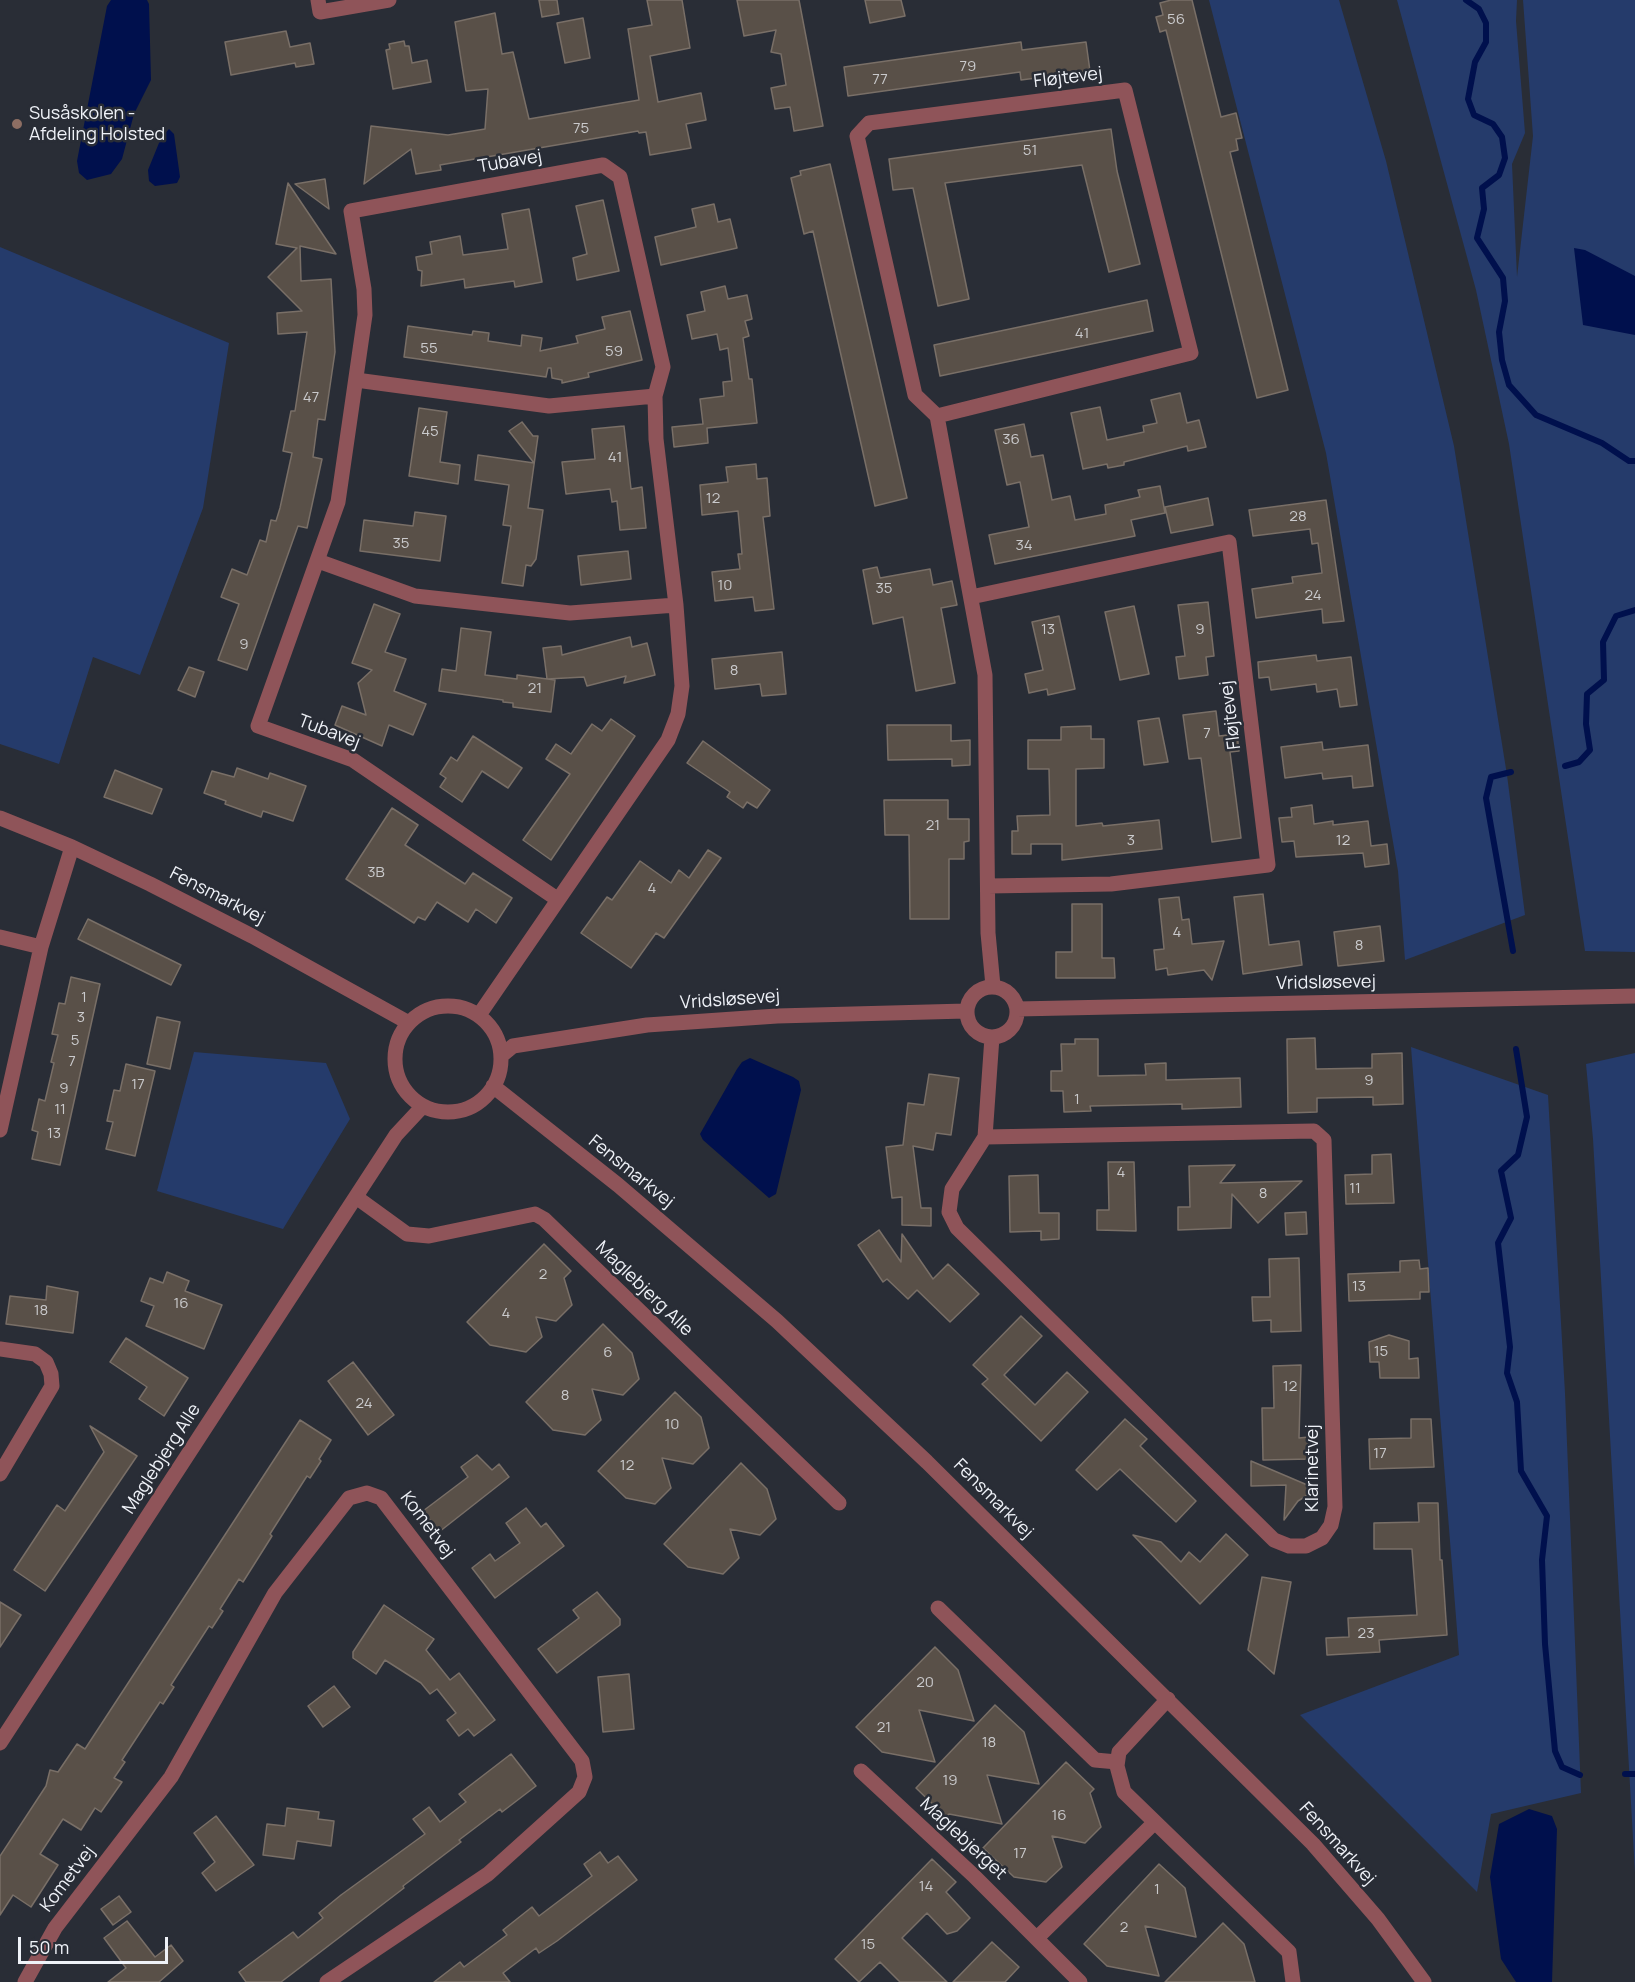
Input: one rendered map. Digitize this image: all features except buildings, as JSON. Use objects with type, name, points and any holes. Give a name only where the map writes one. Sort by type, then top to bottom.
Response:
[{"type":"street","points":[[318,0],[320,12],[389,0]]},
{"type":"street","name":"Fløjtevej","points":[[1125,90],[1191,353],[937,416],[915,395],[858,136],[869,123],[1125,90]]},
{"type":"street","name":"Tubavej","points":[[479,1016],[557,898],[668,740],[678,714],[682,686],[676,605],[656,439],[655,396],[663,368],[621,177],[603,165],[351,211],[364,290],[364,315],[357,380],[338,502],[258,726],[353,760],[557,898]]},
{"type":"street","points":[[357,380],[549,405],[655,396]]},
{"type":"street","points":[[937,416],[985,675],[988,933],[993,986]]},
{"type":"street","name":"Fløjtevej","points":[[971,597],[1230,542],[1268,865],[1111,884],[988,886]]},
{"type":"street","points":[[318,561],[416,596],[570,613],[676,605]]},
{"type":"street","name":"Fensmarkvej","points":[[0,818],[72,847],[252,936],[409,1023]]},
{"type":"street","points":[[0,1130],[41,947],[72,847]]},
{"type":"street","points":[[0,937],[41,947]]},
{"type":"street","points":[[993,986],[1007,991],[1017,1009],[1013,1025],[1000,1036],[992,1037],[977,1032],[968,1019],[966,1011],[967,1004],[976,991],[993,986]]},
{"type":"street","name":"Vridsløsevej","points":[[1017,1009],[1635,996]]},
{"type":"street","points":[[442,1006],[465,1008],[479,1016],[494,1033],[501,1056],[500,1071],[493,1086],[483,1098],[462,1109],[438,1111],[423,1106],[410,1096],[395,1068],[398,1044],[409,1023],[420,1013],[442,1006]]},
{"type":"street","name":"Vridsløsevej","points":[[501,1056],[513,1047],[647,1025],[777,1016],[966,1011]]},
{"type":"street","name":"Klarinetvej","points":[[985,1137],[1314,1131],[1324,1140],[1335,1507],[1330,1525],[1322,1538],[1306,1546],[1289,1546],[1274,1540],[957,1228],[949,1212],[952,1189],[985,1137],[992,1037]]},
{"type":"street","name":"Fensmarkvej","points":[[493,1086],[618,1185],[777,1321],[927,1462],[1313,1844],[1378,1919],[1424,1982]]},
{"type":"street","name":"Maglebjerg Alle","points":[[0,1743],[396,1135],[423,1106]]},
{"type":"street","name":"Maglebjerg Alle","points":[[356,1197],[407,1234],[429,1236],[535,1214],[544,1220],[838,1503]]},
{"type":"street","points":[[0,1349],[35,1354],[46,1362],[51,1374],[51,1386],[0,1474]]},
{"type":"street","name":"Kometvej","points":[[25,1982],[55,1928],[171,1776],[275,1593],[350,1498],[367,1493],[381,1498],[582,1761],[585,1777],[579,1792],[488,1874],[327,1982]]},
{"type":"street","points":[[938,1608],[1095,1760],[1117,1762]]},
{"type":"street","points":[[1168,1699],[1119,1752],[1117,1762],[1124,1792],[1289,1952],[1293,1982]]},
{"type":"street","name":"Maglebjerget","points":[[861,1771],[1080,1982]]},
{"type":"street","points":[[1036,1938],[1154,1823]]},
{"type":"shaded area","points":[[111,0],[147,0],[149,4],[151,80],[134,114],[122,159],[111,174],[87,180],[79,173],[77,161],[107,6]]},
{"type":"shaded area","points":[[1209,0],[1339,0],[1386,161],[1454,446],[1507,775],[1525,915],[1405,960],[1398,871],[1326,453]]},
{"type":"shaded area","points":[[1397,0],[1517,0],[1516,21],[1525,133],[1512,164],[1517,277],[1533,136],[1523,0],[1635,0],[1635,952],[1585,951],[1509,444],[1476,290]]},
{"type":"shaded area","points":[[169,129],[174,134],[180,177],[177,183],[155,186],[149,181],[148,170],[161,138]]},
{"type":"shaded area","points":[[0,247],[229,343],[203,508],[140,675],[93,657],[59,764],[0,744]]},
{"type":"shaded area","points":[[1574,248],[1585,250],[1635,276],[1635,335],[1583,325]]},
{"type":"shaded area","points":[[1411,1047],[1548,1095],[1565,1393],[1581,1793],[1491,1814],[1477,1892],[1300,1715],[1459,1655]]},
{"type":"shaded area","points":[[194,1052],[326,1063],[350,1119],[283,1229],[157,1191]]},
{"type":"shaded area","points":[[1635,1053],[1635,1873],[1593,1139],[1586,1064]]},
{"type":"shaded area","points":[[750,1058],[793,1077],[799,1081],[801,1090],[776,1194],[769,1198],[703,1140],[700,1134],[737,1069],[742,1062]]},
{"type":"shaded area","points":[[1529,1809],[1552,1816],[1557,1829],[1552,1982],[1516,1982],[1501,1959],[1490,1877],[1499,1824]]},
{"type":"waterway","points":[[1466,0],[1479,9],[1486,23],[1486,42],[1475,62],[1468,99],[1474,115],[1493,124],[1502,137],[1505,158],[1499,175],[1482,188],[1484,209],[1477,238],[1503,278],[1505,301],[1499,332],[1502,360],[1509,385],[1536,415],[1602,443],[1629,461],[1635,461]]},
{"type":"waterway","points":[[1565,766],[1579,762],[1590,750],[1586,724],[1587,694],[1604,680],[1603,642],[1616,616],[1635,610]]},
{"type":"waterway","points":[[1511,772],[1491,777],[1486,798],[1513,951]]},
{"type":"waterway","points":[[1516,1049],[1527,1117],[1518,1155],[1501,1171],[1511,1218],[1498,1243],[1510,1347],[1507,1373],[1517,1402],[1521,1471],[1547,1516],[1542,1560],[1545,1644],[1555,1751],[1562,1767],[1580,1775]]},
{"type":"waterway","points":[[1625,1774],[1635,1774]]},
{"type":"place","name":"Susåskolen - Afdeling Holsted","points":[[17,124]]}]
